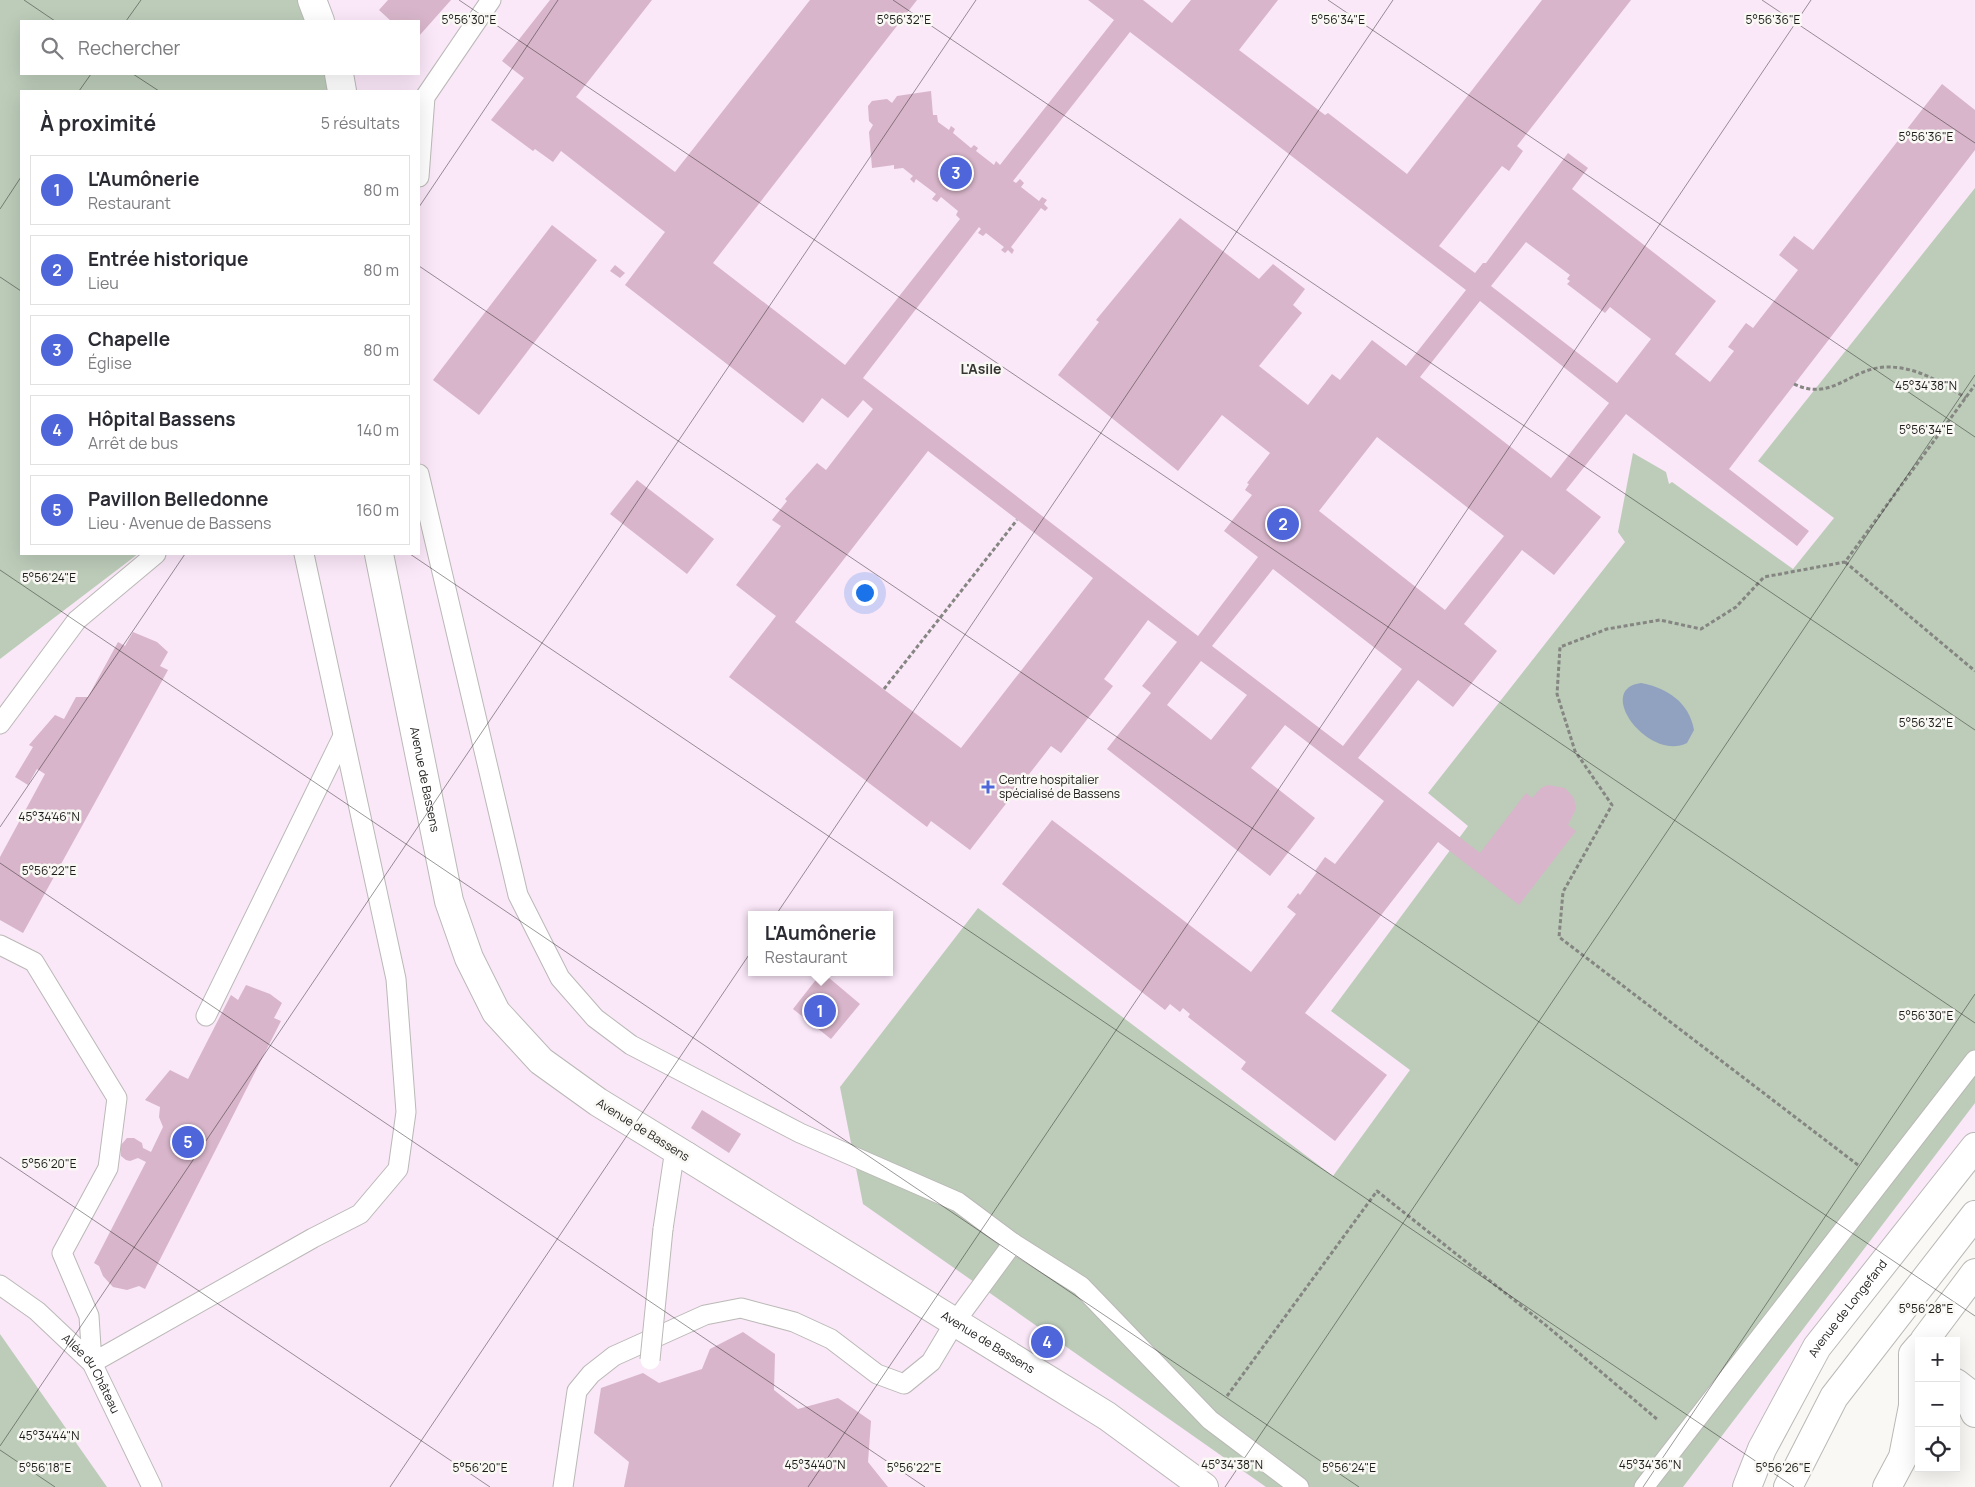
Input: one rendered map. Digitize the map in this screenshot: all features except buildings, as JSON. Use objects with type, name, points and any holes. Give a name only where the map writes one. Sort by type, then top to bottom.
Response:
[{"type":"main road","points":[[312,0],[320,20]]},
{"type":"main road","points":[[339,75],[342,90]]},
{"type":"main road","name":"Avenue de Bassens","points":[[380,555],[449,901],[469,958],[496,1012],[541,1062],[598,1102],[1107,1416],[1204,1487]]},
{"type":"main road","name":"Avenue de Longefand","points":[[1747,1487],[1762,1449],[1817,1347],[1975,1147]]},
{"type":"main road","points":[[1788,1487],[1834,1397],[1975,1214]]},
{"type":"main road","points":[[1928,1337],[1975,1273]]},
{"type":"main road","points":[[1888,1487],[1903,1457],[1913,1406],[1913,1354],[1915,1352]]},
{"type":"main road","points":[[1960,1386],[1965,1390],[1975,1413]]},
{"type":"lane","points":[[420,161],[424,97],[491,0]]},
{"type":"lane","points":[[420,478],[518,895],[560,978],[595,1018],[631,1045],[800,1133],[958,1202],[1014,1243],[1081,1286],[1210,1420],[1299,1487]]},
{"type":"lane","points":[[0,724],[77,620],[155,555]]},
{"type":"lane","points":[[0,945],[34,962],[117,1098],[108,1168],[62,1254],[89,1316],[92,1362],[312,1238],[360,1214],[398,1170],[406,1112],[396,979],[304,555]]},
{"type":"lane","points":[[206,1016],[343,736]]},
{"type":"lane","points":[[1644,1487],[1679,1439],[1975,1060]]},
{"type":"lane","points":[[650,1360],[663,1229],[680,1153]]},
{"type":"lane","points":[[563,1487],[577,1391],[591,1374],[614,1356],[705,1315],[741,1308],[794,1322],[831,1339],[878,1374],[904,1384],[931,1362],[955,1322],[1014,1243]]},
{"type":"lane","name":"Allée du Château","points":[[0,1285],[37,1311],[92,1362],[152,1487]]},
{"type":"path","points":[[1794,384],[1807,390],[1829,389],[1861,374],[1883,367],[1907,368],[1933,378],[1966,398]]},
{"type":"path","points":[[1880,1182],[1559,937],[1562,892],[1612,805],[1575,750],[1557,694],[1560,647],[1607,628],[1660,620],[1701,629],[1736,607],[1764,577],[1845,562],[1975,386]]},
{"type":"path","points":[[884,689],[1017,520]]},
{"type":"path","points":[[1845,562],[1975,671]]},
{"type":"path","points":[[1210,1420],[1377,1191],[1548,1327],[1679,1439]]},
{"type":"shaded area","name":"Centre hospitalier spécialisé de Bassens","points":[[323,0],[1975,0],[1975,1147],[1817,1347],[1747,1487],[0,1487],[0,659],[137,555],[420,555],[420,90],[330,90],[328,75],[420,75],[420,20],[325,20]]},
{"type":"green space","points":[[0,0],[323,0],[325,20],[20,20],[20,75],[328,75],[330,90],[20,90],[20,555],[137,555],[0,659]]},
{"type":"green space","points":[[1975,188],[1975,1103],[1683,1487],[1266,1487],[863,1204],[840,1087],[978,908],[1333,1176],[1410,1070],[1331,1011],[1468,826],[1428,793],[1625,542],[1618,532],[1633,453],[1666,472],[1669,484],[1672,482],[1793,569],[1834,518],[1758,461]]},
{"type":"green space","points":[[0,1334],[107,1487],[0,1487]]},
{"type":"water","points":[[1641,683],[1651,685],[1668,693],[1682,704],[1694,730],[1687,743],[1672,746],[1657,742],[1643,734],[1632,722],[1625,710],[1623,698],[1628,688]]},
{"type":"place","name":"Chapelle","points":[[956,173]]},
{"type":"place","name":"Entrée historique","points":[[1283,524]]},
{"type":"place","name":"Centre hospitalier spécialisé de Bassens","points":[[988,787]]},
{"type":"place","name":"L'Aumônerie","points":[[820,1011]]},
{"type":"place","name":"Pavillon Belledonne","points":[[188,1142]]},
{"type":"place","name":"Hôpital Bassens","points":[[1047,1342]]},
{"type":"district","name":"L'Asile","points":[[981,369]]}]
